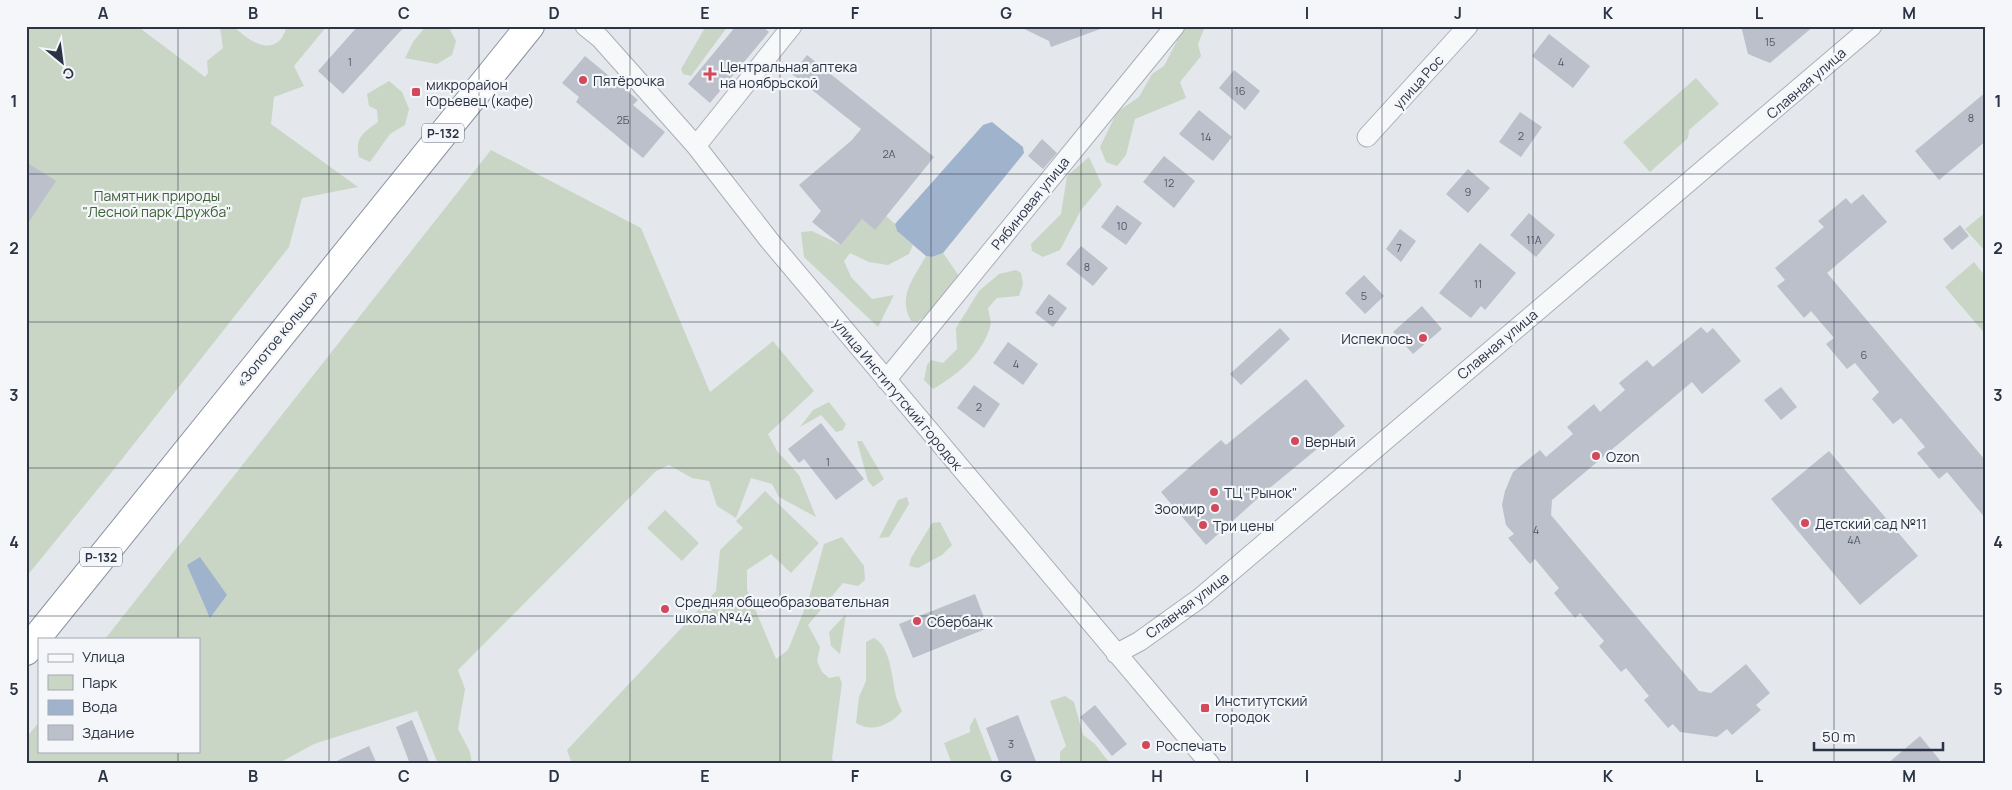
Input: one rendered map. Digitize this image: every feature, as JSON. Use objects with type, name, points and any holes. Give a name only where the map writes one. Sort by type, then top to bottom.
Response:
[{"type":"highway","name":"«Золотое кольцо»","points":[[26,651],[530,26]]},
{"type":"street","name":"улица Институтский городок","points":[[585,26],[606,46],[696,146],[769,240],[1210,764]]},
{"type":"street","points":[[696,146],[792,26]]},
{"type":"street","name":"Рябиновая улица","points":[[886,380],[1175,26]]},
{"type":"street","name":"улица Рос","points":[[1367,138],[1468,26]]},
{"type":"street","name":"Славная улица","points":[[1116,654],[1140,641],[1200,598],[1872,26]]},
{"type":"green space","name":"Памятник природы \"Лесной парк Дружба\"","points":[[26,26],[137,26],[205,77],[208,73],[207,61],[223,48],[220,27],[233,26],[254,42],[267,46],[280,40],[287,26],[327,26],[294,66],[304,86],[274,97],[271,124],[358,187],[302,198],[289,247],[111,473],[26,577]]},
{"type":"green space","points":[[426,26],[448,26],[456,41],[452,55],[437,64],[405,58],[413,42]]},
{"type":"green space","points":[[706,26],[728,26],[691,76],[683,74],[681,69]]},
{"type":"green space","points":[[1188,26],[1204,26],[1204,29],[1198,44],[1201,56],[1180,82],[1186,98],[1135,119],[1126,155],[1117,166],[1106,162],[1100,147],[1117,112],[1139,97],[1152,74],[1164,66],[1183,29]]},
{"type":"green space","points":[[1696,78],[1719,104],[1689,130],[1688,138],[1650,172],[1623,142]]},
{"type":"green space","points":[[389,81],[402,92],[409,109],[405,125],[390,134],[370,162],[359,157],[358,150],[361,136],[378,122],[377,110],[369,106],[367,94]]},
{"type":"green space","points":[[491,150],[641,228],[710,392],[773,341],[814,391],[768,434],[777,451],[799,475],[816,517],[779,497],[772,484],[751,478],[736,518],[717,506],[709,481],[692,478],[669,465],[656,471],[458,670],[465,689],[458,729],[470,752],[472,764],[438,764],[417,711],[314,744],[281,762],[282,764],[26,764],[26,738],[38,723],[38,752],[200,752],[200,638],[106,638]]},
{"type":"green space","points":[[1089,157],[1102,185],[1081,210],[1060,250],[1043,257],[1032,251],[1031,244],[1061,214],[1067,176]]},
{"type":"green space","points":[[1986,212],[1986,252],[1965,229]]},
{"type":"green space","points":[[886,216],[895,224],[897,231],[913,245],[909,254],[888,265],[869,262],[850,253],[844,261],[851,277],[872,299],[894,295],[878,327],[804,257],[801,232],[812,231],[841,245],[862,219],[875,229]]},
{"type":"green space","points":[[943,253],[959,276],[933,311],[917,322],[911,321],[907,312],[906,295],[912,280],[926,256],[932,257]]},
{"type":"green space","points":[[1974,262],[1986,277],[1986,335],[1945,287]]},
{"type":"green space","points":[[1016,270],[1021,273],[1023,284],[1019,296],[997,298],[988,308],[991,325],[981,347],[959,371],[933,389],[924,380],[927,365],[931,360],[943,363],[957,349],[956,328],[979,291],[999,274]]},
{"type":"green space","points":[[829,402],[846,424],[843,430],[836,432],[821,415],[800,427],[813,410]]},
{"type":"green space","points":[[857,441],[862,441],[884,479],[873,487],[868,481]]},
{"type":"green space","points":[[765,491],[819,543],[791,573],[771,554],[747,570],[747,590],[776,659],[788,650],[809,598],[824,544],[842,537],[864,566],[865,580],[858,586],[843,583],[808,625],[820,647],[817,661],[822,672],[829,678],[839,676],[842,683],[832,758],[834,764],[572,764],[567,750],[716,591],[720,550],[743,528],[736,521]]},
{"type":"green space","points":[[907,497],[909,504],[889,537],[879,538],[898,500]]},
{"type":"green space","points":[[665,510],[699,543],[682,561],[647,528]]},
{"type":"green space","points":[[940,522],[952,545],[942,555],[918,568],[909,566],[911,558],[932,523]]},
{"type":"green space","points":[[846,614],[840,654],[831,646],[829,632]]},
{"type":"green space","points":[[874,638],[887,654],[896,697],[902,711],[887,724],[869,727],[856,723],[859,697],[866,681],[866,642]]},
{"type":"green space","points":[[1065,696],[1074,702],[1083,735],[1095,744],[1108,761],[1107,764],[1060,764],[1060,752],[1066,746],[1050,701]]},
{"type":"green space","points":[[975,717],[993,764],[952,764],[944,743],[970,732],[970,726]]},
{"type":"water","points":[[992,122],[1023,147],[1024,153],[943,253],[932,257],[926,256],[897,231],[895,224],[983,125]]},
{"type":"water","points":[[200,557],[227,595],[210,618],[187,565]]},
{"type":"building","points":[[358,26],[405,26],[343,94],[318,71]]},
{"type":"building","points":[[736,26],[762,26],[769,32],[710,103],[688,84]]},
{"type":"building","points":[[1018,26],[1103,26],[1103,28],[1051,47],[1049,41]]},
{"type":"building","points":[[1741,26],[1814,26],[1770,63],[1748,54]]},
{"type":"building","points":[[1549,34],[1590,66],[1573,88],[1532,56]]},
{"type":"building","points":[[807,55],[934,157],[875,230],[862,219],[841,245],[812,222],[821,211],[799,185],[852,140],[861,129],[792,74]]},
{"type":"building","points":[[585,56],[638,100],[633,105],[665,132],[643,158],[576,102],[579,97],[562,83]]},
{"type":"building","points":[[1234,70],[1260,91],[1245,110],[1219,88]]},
{"type":"building","points":[[1986,92],[1986,141],[1939,180],[1915,151]]},
{"type":"building","points":[[1199,110],[1232,137],[1213,161],[1179,134]]},
{"type":"building","points":[[1520,112],[1542,127],[1521,157],[1499,142]]},
{"type":"building","points":[[1042,139],[1057,153],[1043,169],[1028,156]]},
{"type":"building","points":[[1164,156],[1195,181],[1174,208],[1143,182]]},
{"type":"building","points":[[26,162],[56,181],[26,226]]},
{"type":"building","points":[[1468,169],[1490,188],[1468,213],[1446,194]]},
{"type":"building","points":[[1863,194],[1887,222],[1827,273],[1986,461],[1986,519],[1947,472],[1939,479],[1917,453],[1925,447],[1901,418],[1893,424],[1872,399],[1879,392],[1855,363],[1847,369],[1826,344],[1834,338],[1811,311],[1804,318],[1777,286],[1785,280],[1775,268],[1824,227],[1818,221],[1846,198],[1851,204]]},
{"type":"building","points":[[1117,205],[1142,223],[1126,245],[1101,227]]},
{"type":"building","points":[[1529,213],[1555,235],[1536,257],[1510,235]]},
{"type":"building","points":[[1960,225],[1969,236],[1952,250],[1943,239]]},
{"type":"building","points":[[1400,229],[1416,241],[1401,262],[1386,249]]},
{"type":"building","points":[[1480,243],[1516,273],[1485,310],[1481,306],[1471,318],[1439,293]]},
{"type":"building","points":[[1081,246],[1108,268],[1093,286],[1066,264]]},
{"type":"building","points":[[1364,275],[1384,296],[1365,314],[1345,293]]},
{"type":"building","points":[[1049,294],[1067,308],[1053,327],[1035,313]]},
{"type":"building","points":[[1422,306],[1442,329],[1413,354],[1393,332]]},
{"type":"building","points":[[1701,327],[1707,333],[1713,328],[1741,361],[1702,394],[1692,382],[1552,500],[1551,515],[1699,691],[1711,693],[1746,664],[1770,693],[1756,705],[1761,710],[1732,735],[1727,729],[1717,737],[1680,732],[1673,724],[1668,728],[1644,700],[1649,696],[1626,668],[1621,672],[1599,646],[1604,641],[1580,613],[1575,618],[1554,593],[1559,588],[1535,559],[1530,564],[1508,538],[1514,534],[1506,525],[1502,505],[1505,491],[1513,472],[1540,450],[1546,457],[1573,434],[1567,427],[1594,404],[1600,412],[1625,390],[1619,383],[1647,360],[1653,367]]},
{"type":"building","points":[[1280,328],[1290,339],[1241,385],[1230,374]]},
{"type":"building","points":[[1008,342],[1038,364],[1023,385],[993,363]]},
{"type":"building","points":[[1306,379],[1345,426],[1266,491],[1206,545],[1161,492],[1221,440],[1226,445]]},
{"type":"building","points":[[974,385],[1000,404],[984,428],[957,408]]},
{"type":"building","points":[[1781,387],[1797,407],[1781,420],[1764,400]]},
{"type":"building","points":[[821,423],[864,479],[836,500],[804,459],[799,463],[788,449]]},
{"type":"building","points":[[1829,451],[1918,556],[1860,605],[1771,499]]},
{"type":"building","points":[[975,594],[988,628],[913,658],[899,624]]},
{"type":"building","points":[[1095,705],[1127,744],[1112,756],[1080,717]]},
{"type":"building","points":[[1018,715],[1037,764],[1000,764],[986,728]]},
{"type":"building","points":[[412,720],[430,764],[410,764],[396,727]]},
{"type":"building","points":[[1920,736],[1943,764],[1887,764]]},
{"type":"building","points":[[369,746],[377,764],[330,764]]},
{"type":"place","name":"Центральная аптека на ноябрьской","points":[[710,74]]},
{"type":"place","name":"Пятёрочка","points":[[583,80]]},
{"type":"place","name":"микрорайон Юрьевец (кафе)","points":[[416,92]]},
{"type":"place","name":"Испеклось","points":[[1423,338]]},
{"type":"place","name":"Верный","points":[[1295,441]]},
{"type":"place","name":"Ozon","points":[[1596,456]]},
{"type":"place","name":"ТЦ \"Рынок\"","points":[[1214,492]]},
{"type":"place","name":"Зоомир","points":[[1215,508]]},
{"type":"place","name":"Детский сад №11","points":[[1805,523]]},
{"type":"place","name":"Три цены","points":[[1203,525]]},
{"type":"place","name":"Средняя общеобразовательная школа №44","points":[[665,609]]},
{"type":"place","name":"Сбербанк","points":[[917,621]]},
{"type":"place","name":"Институтский городок","points":[[1205,708]]},
{"type":"place","name":"Роспечать","points":[[1146,745]]}]
